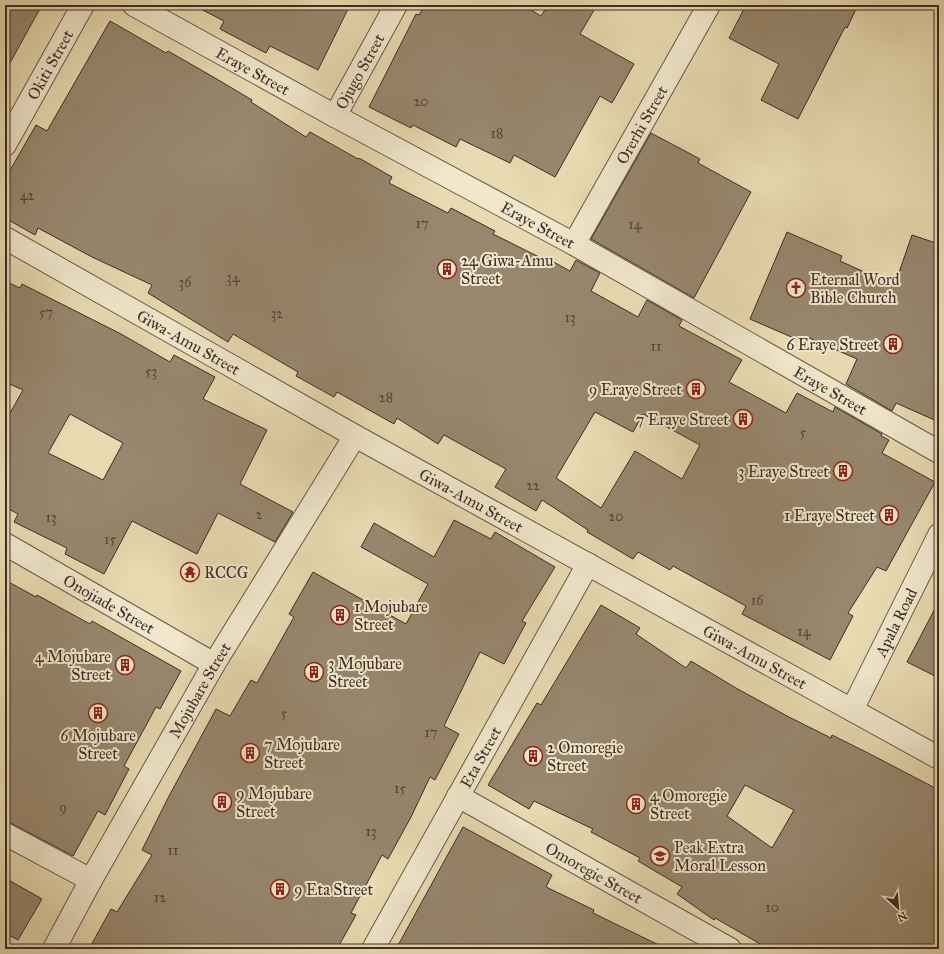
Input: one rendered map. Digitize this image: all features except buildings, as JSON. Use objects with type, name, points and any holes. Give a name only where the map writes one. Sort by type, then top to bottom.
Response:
[{"type":"street","name":"Okiti Street","points":[[5,145],[83,5]]},
{"type":"street","name":"Eraye Street","points":[[134,5],[335,116],[574,244],[939,452]]},
{"type":"street","name":"Ojugo Street","points":[[335,116],[396,5]]},
{"type":"street","name":"Orerhi Street","points":[[574,244],[709,5]]},
{"type":"street","name":"Giwa-Amu Street","points":[[5,238],[355,436],[939,758]]},
{"type":"street","name":"Mojubare Street","points":[[54,949],[91,880],[214,664],[355,436]]},
{"type":"street","name":"Apala Road","points":[[852,710],[939,534]]},
{"type":"street","name":"Onojiade Street","points":[[5,544],[214,664]]},
{"type":"street","name":"Eta Street","points":[[373,949],[588,564]]},
{"type":"street","name":"Omoregie Street","points":[[458,796],[730,949]]},
{"type":"street","points":[[5,834],[91,880]]},
{"type":"place","name":"24 Giwa-Amu Street","points":[[447,269]]},
{"type":"place","name":"Eternal Word Bible Church","points":[[796,288]]},
{"type":"place","name":"6 Eraye Street","points":[[893,344]]},
{"type":"place","name":"9 Eraye Street","points":[[696,389]]},
{"type":"place","name":"7 Eraye Street","points":[[743,419]]},
{"type":"place","name":"3 Eraye Street","points":[[843,471]]},
{"type":"place","name":"1 Eraye Street","points":[[889,515]]},
{"type":"place","name":"RCCG","points":[[190,572]]},
{"type":"place","name":"1 Mojubare Street","points":[[340,615]]},
{"type":"place","name":"4 Mojubare Street","points":[[125,665]]},
{"type":"place","name":"3 Mojubare Street","points":[[314,672]]},
{"type":"place","name":"6 Mojubare Street","points":[[98,713]]},
{"type":"place","name":"7 Mojubare Street","points":[[250,753]]},
{"type":"place","name":"2 Omoregie Street","points":[[533,756]]},
{"type":"place","name":"9 Mojubare Street","points":[[222,802]]},
{"type":"place","name":"4 Omoregie Street","points":[[636,804]]},
{"type":"place","name":"Peak Extra Moral Lesson","points":[[660,856]]},
{"type":"place","name":"9 Eta Street","points":[[280,889]]}]
